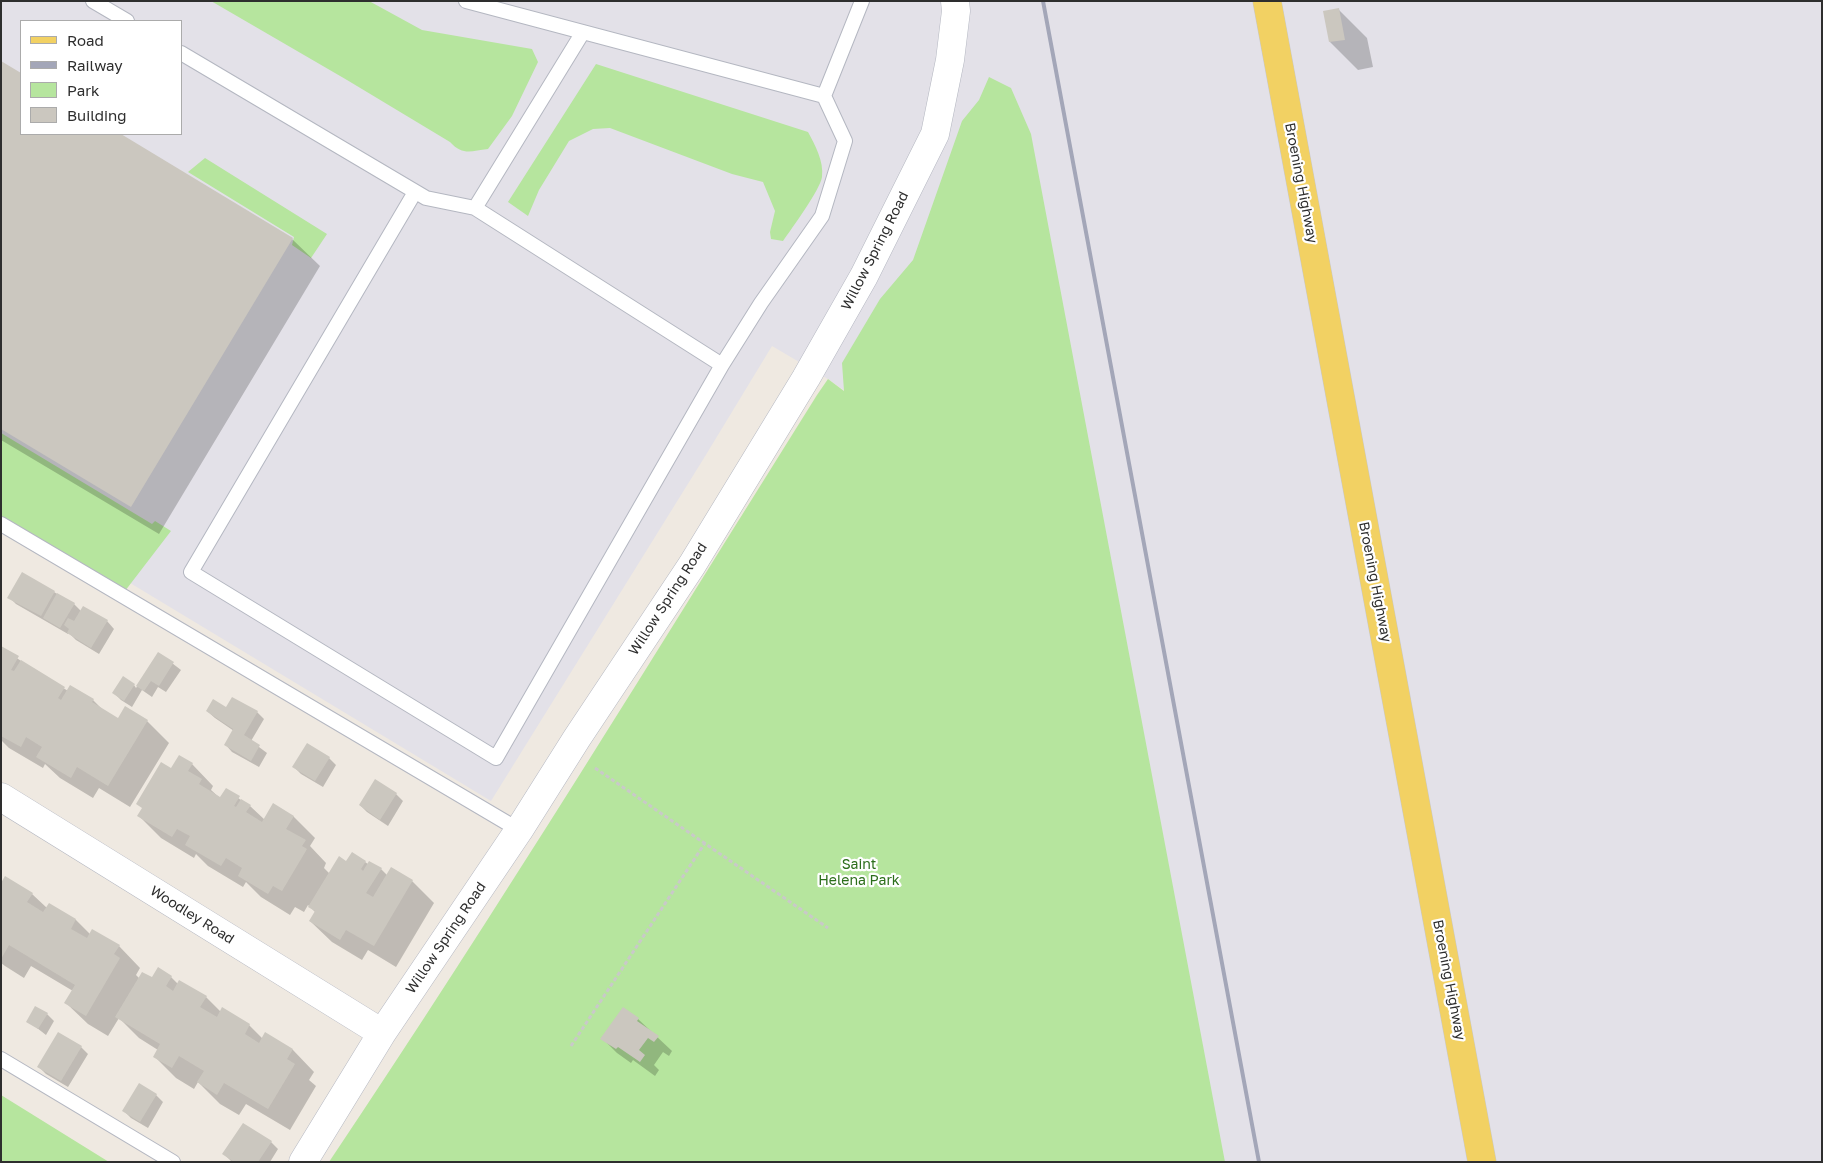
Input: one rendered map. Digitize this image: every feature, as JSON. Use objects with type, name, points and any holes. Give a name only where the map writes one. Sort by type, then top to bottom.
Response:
[{"type":"main road","name":"Broening Highway","points":[[1267,1],[1482,1162]]},
{"type":"street","name":"Willow Spring Road","points":[[302,1162],[382,1033],[519,830],[577,738],[692,565],[806,378],[864,276],[935,134],[950,60],[956,1]]},
{"type":"street","name":"Woodley Road","points":[[1,797],[382,1033]]},
{"type":"lane","points":[[93,1],[126,20]]},
{"type":"lane","points":[[466,1],[824,96]]},
{"type":"lane","points":[[415,192],[192,572],[496,758],[722,365],[761,303],[822,216],[845,141],[824,96],[862,1]]},
{"type":"lane","points":[[475,208],[583,32]]},
{"type":"lane","points":[[182,54],[426,198],[475,208],[722,365]]},
{"type":"lane","points":[[1,524],[519,830]]},
{"type":"lane","points":[[1,1059],[173,1162]]},
{"type":"path","points":[[577,738],[598,752],[591,765],[828,928]]},
{"type":"path","points":[[571,1046],[705,843]]},
{"type":"shaded area","points":[[1,1],[1822,1],[1822,1162],[1209,1162],[1096,569],[828,379],[772,346],[491,801],[1,505]]},
{"type":"green space","points":[[211,1],[369,1],[422,30],[532,49],[538,62],[512,116],[488,149],[468,152],[459,149],[347,80]]},
{"type":"green space","points":[[596,64],[808,132],[820,159],[822,177],[811,200],[783,241],[771,239],[770,232],[775,211],[763,182],[732,174],[610,128],[593,129],[569,141],[539,190],[528,216],[508,202]]},
{"type":"green space","name":"Saint Helena Park","points":[[989,77],[1011,88],[1031,134],[1225,1162],[329,1162],[454,972],[817,395],[828,379],[844,391],[842,363],[880,299],[913,260],[962,121],[979,100]]},
{"type":"green space","points":[[205,158],[327,234],[311,258],[292,245],[294,237],[188,172]]},
{"type":"green space","points":[[1,433],[152,524],[155,521],[171,531],[125,591],[1,517]]},
{"type":"green space","points":[[1,1095],[109,1162],[1,1162]]},
{"type":"building","points":[[1339,8],[1345,40],[1329,42],[1323,11]]},
{"type":"building","points":[[1,61],[20,72],[20,135],[123,135],[293,238],[131,507],[1,429]]},
{"type":"building","points":[[22,572],[55,591],[41,616],[7,598]]},
{"type":"building","points":[[57,593],[75,603],[60,628],[43,618]]},
{"type":"building","points":[[83,606],[108,620],[91,648],[67,633],[69,629],[64,625],[68,618],[74,621]]},
{"type":"building","points":[[1,646],[19,656],[11,670],[14,671],[21,660],[65,687],[58,698],[61,700],[70,685],[94,699],[92,702],[118,718],[125,706],[148,720],[108,786],[77,767],[71,778],[36,757],[42,747],[26,737],[21,747],[1,736]]},
{"type":"building","points":[[158,652],[174,662],[159,686],[151,681],[144,691],[136,686]]},
{"type":"building","points":[[123,676],[135,684],[124,701],[112,693]]},
{"type":"building","points":[[232,697],[258,711],[244,735],[260,745],[251,761],[224,745],[233,729],[206,711],[213,699],[226,707]]},
{"type":"building","points":[[307,743],[330,757],[315,781],[292,767]]},
{"type":"building","points":[[179,755],[193,763],[188,771],[202,779],[199,784],[220,797],[226,788],[240,796],[234,806],[236,807],[241,799],[251,805],[246,812],[262,822],[273,803],[294,816],[286,829],[306,840],[302,846],[307,849],[282,891],[273,886],[268,894],[238,876],[242,868],[226,858],[221,866],[185,845],[190,836],[177,829],[172,837],[137,816],[142,808],[136,804],[161,762],[171,768]]},
{"type":"building","points":[[375,779],[397,793],[380,820],[359,805]]},
{"type":"building","points":[[352,852],[366,861],[361,869],[363,871],[369,861],[382,868],[366,893],[373,897],[391,867],[413,880],[374,946],[346,930],[340,940],[309,921],[315,911],[308,907],[339,856],[346,861]]},
{"type":"building","points":[[5,876],[33,893],[27,902],[43,912],[49,903],[76,919],[71,929],[87,938],[92,929],[120,945],[114,954],[120,958],[86,1016],[64,1003],[75,985],[9,945],[1,959],[1,883]]},
{"type":"building","points":[[158,967],[172,976],[166,986],[173,991],[179,980],[207,996],[200,1007],[217,1017],[222,1007],[250,1024],[245,1034],[259,1043],[265,1032],[293,1049],[287,1059],[295,1064],[268,1109],[224,1083],[217,1095],[197,1082],[204,1071],[179,1056],[172,1068],[153,1057],[160,1044],[115,1017],[142,972],[152,977]]},
{"type":"building","points":[[35,1006],[48,1013],[38,1029],[26,1022]]},
{"type":"building","points":[[623,1007],[639,1018],[637,1021],[659,1036],[654,1042],[648,1038],[639,1050],[645,1055],[640,1062],[618,1047],[616,1049],[600,1039]]},
{"type":"building","points":[[58,1032],[82,1046],[61,1081],[37,1067]]},
{"type":"building","points":[[139,1083],[157,1094],[140,1122],[122,1111]]},
{"type":"building","points":[[243,1123],[272,1141],[258,1162],[234,1162],[222,1154]]},
{"type":"railway","points":[[1043,1],[1259,1162]]}]
